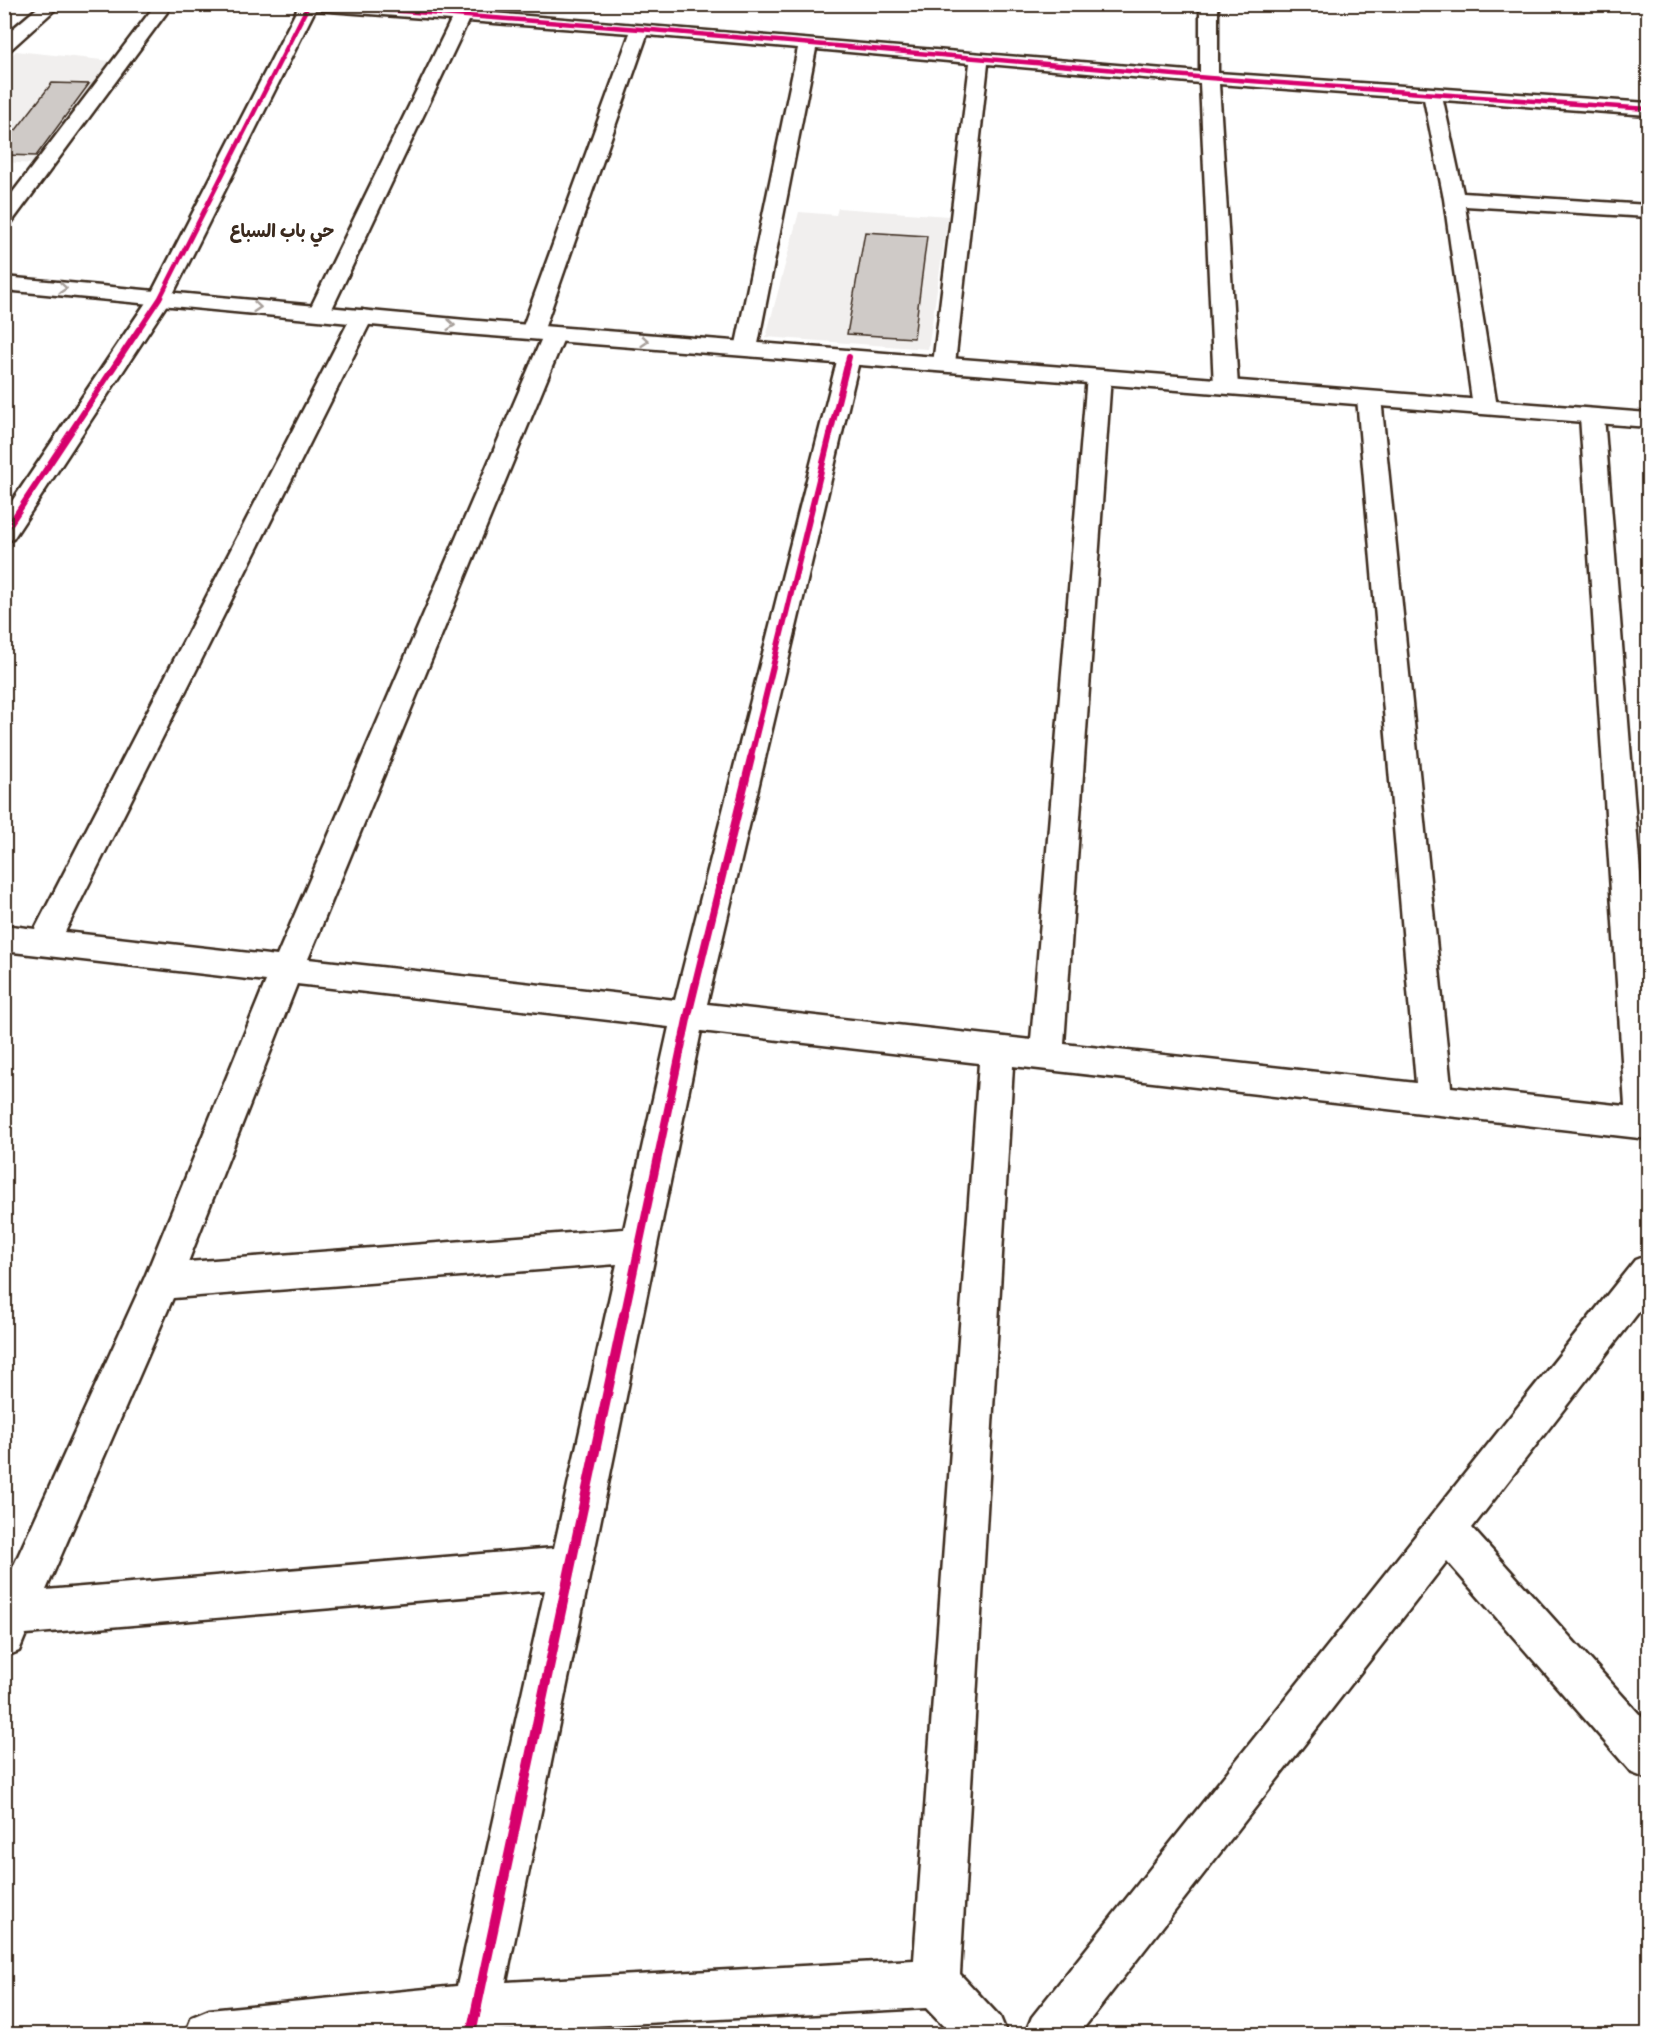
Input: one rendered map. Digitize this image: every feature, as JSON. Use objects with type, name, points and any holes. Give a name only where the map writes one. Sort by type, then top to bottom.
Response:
[{"type":"street","points":[[5,44],[53,4]]},
{"type":"street","points":[[4,219],[165,4]]},
{"type":"street","points":[[4,533],[160,298],[309,4],[640,29],[1209,78],[1648,109]]},
{"type":"street","points":[[1209,4],[1209,78],[1226,387]]},
{"type":"street","points":[[320,313],[461,17]]},
{"type":"street","points":[[570,1568],[10,1625],[162,1281],[543,333],[640,29]]},
{"type":"street","points":[[746,349],[808,44]]},
{"type":"street","points":[[944,364],[980,58]]},
{"type":"street","points":[[1433,95],[1454,199],[1485,407]]},
{"type":"street","points":[[1454,199],[1648,211]]},
{"type":"street","points":[[4,283],[543,333],[1648,420]]},
{"type":"street","points":[[44,942],[362,317]]},
{"type":"street","points":[[473,2021],[688,1015],[849,357]]},
{"type":"street","points":[[1046,1055],[1099,376]]},
{"type":"street","points":[[1369,398],[1435,1100]]},
{"type":"street","points":[[4,938],[1646,1124],[1592,416]]},
{"type":"street","points":[[983,2034],[936,1983],[998,1050]]},
{"type":"street","points":[[162,1281],[639,1245]]},
{"type":"street","points":[[1049,2034],[1648,1272]]},
{"type":"street","points":[[1446,1529],[1648,1757]]},
{"type":"street","points":[[209,2034],[473,2021],[936,1983]]},
{"type":"shaded area","points":[[16,51],[112,61],[32,164],[5,162],[5,62]]},
{"type":"shaded area","points":[[838,208],[948,216],[928,349],[766,337],[799,212],[836,215]]},
{"type":"building","points":[[52,83],[89,84],[36,156],[4,155],[4,129],[16,130]]},
{"type":"building","points":[[865,232],[927,236],[914,338],[847,334]]},
{"type":"cycle path","points":[[4,533],[160,298],[309,4],[640,29],[1209,78],[1648,109]]},
{"type":"cycle path","points":[[471,2034],[688,1015],[849,357]]},
{"type":"district","name":"حي باب السباع","points":[[282,231]]}]
